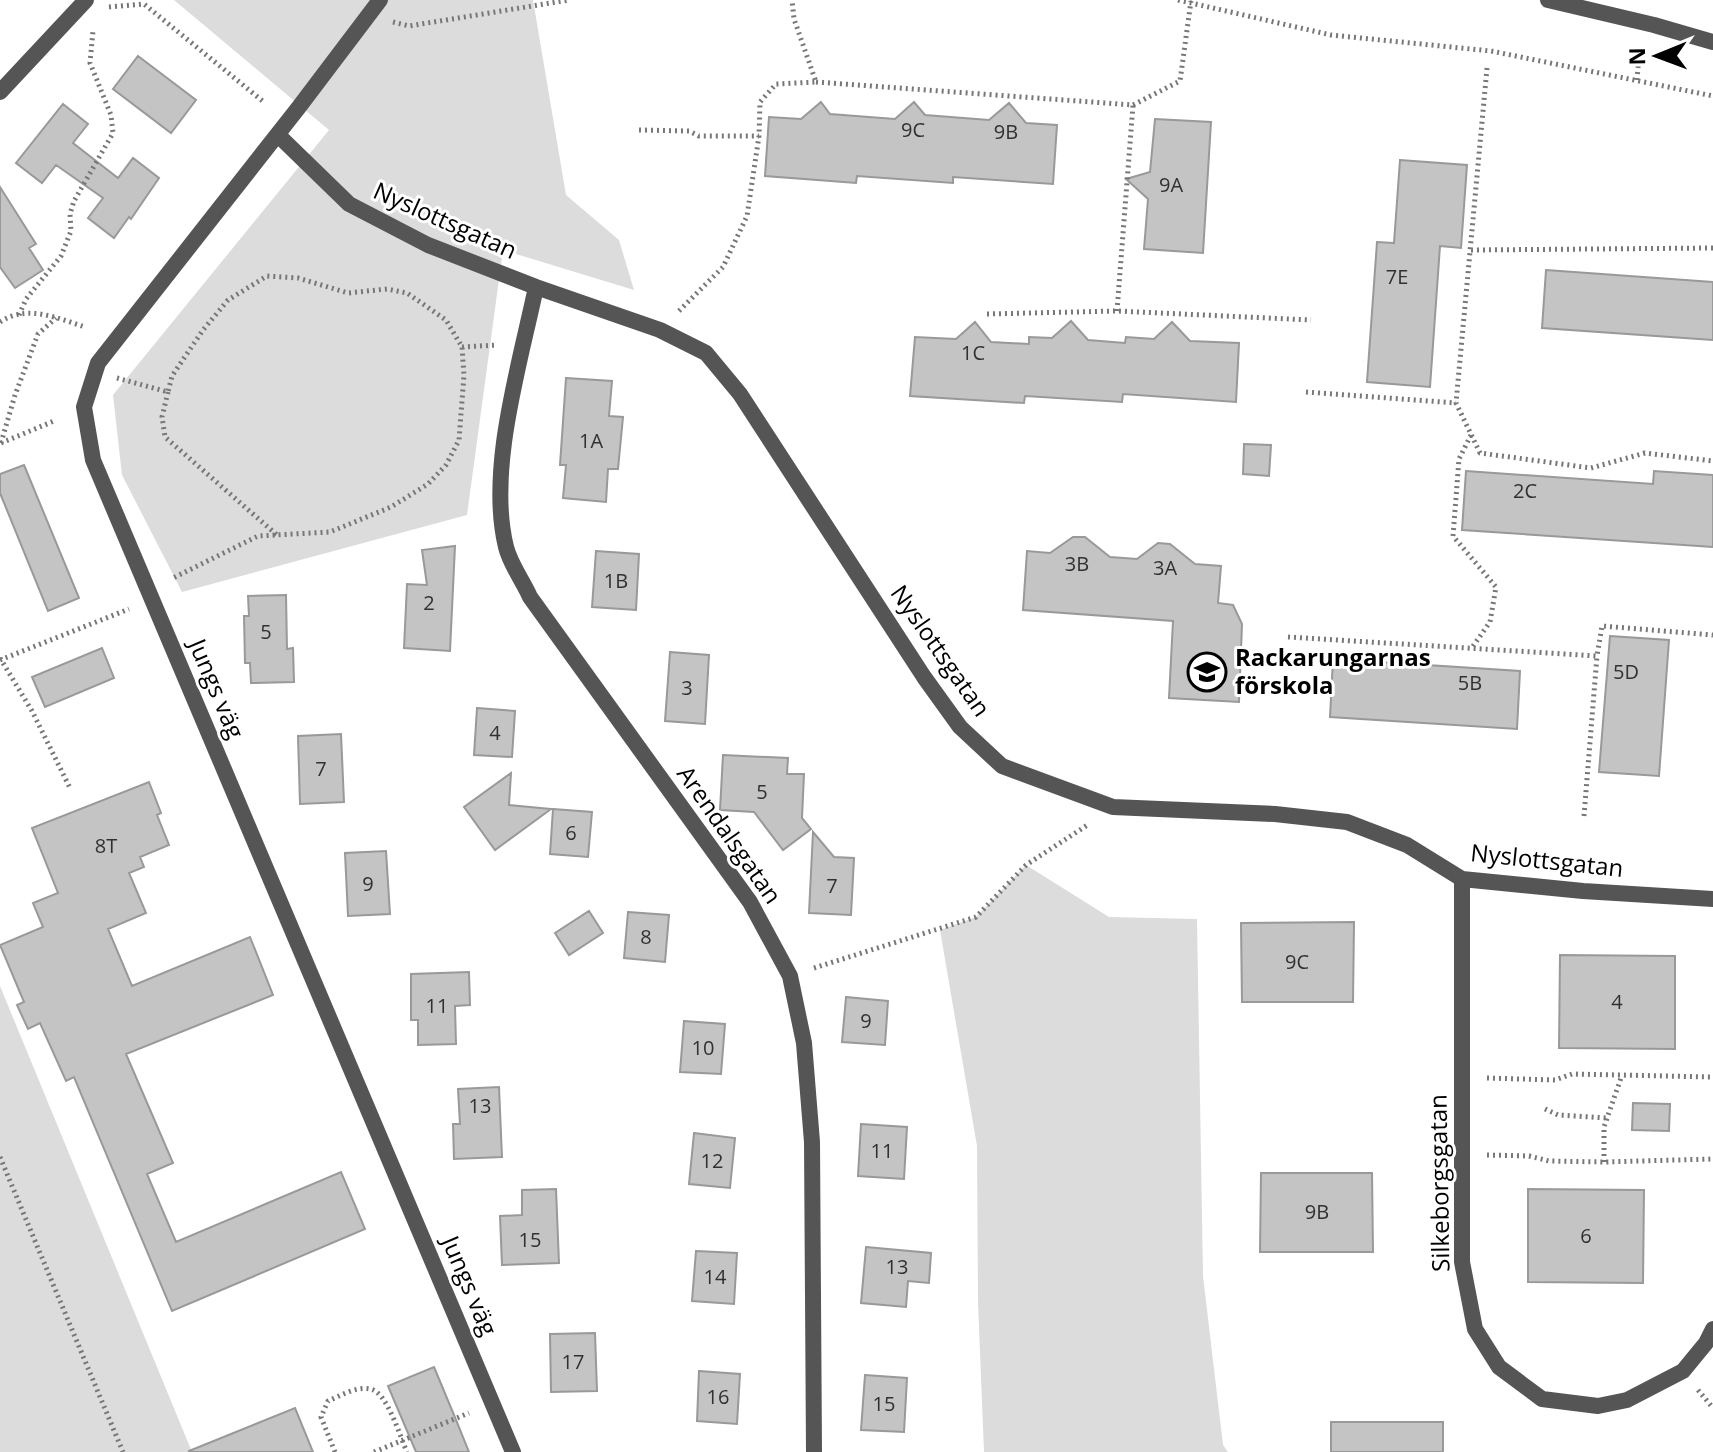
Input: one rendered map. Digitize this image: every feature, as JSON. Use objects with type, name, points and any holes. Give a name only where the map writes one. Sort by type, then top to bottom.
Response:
[{"type":"street","points":[[0,92],[86,0]]},
{"type":"street","name":"Jungs väg","points":[[380,0],[98,363],[84,407],[93,460],[513,1452]]},
{"type":"street","points":[[1548,0],[1713,42]]},
{"type":"street","name":"Nyslottsgatan","points":[[278,135],[349,204],[428,245],[660,330],[706,353],[740,394],[924,677],[960,727],[1002,766],[1113,807],[1275,814],[1347,822],[1407,845],[1462,879],[1713,899]]},
{"type":"street","name":"Arendalsgatan","points":[[536,287],[509,415],[499,490],[506,548],[530,597],[750,902],[790,976],[804,1043],[812,1142],[814,1452]]},
{"type":"street","name":"Silkeborgsgatan","points":[[1462,879],[1462,1262],[1475,1329],[1499,1367],[1542,1399],[1598,1406],[1627,1400],[1683,1371],[1706,1343],[1713,1329]]},
{"type":"path","points":[[370,16],[409,26],[564,0]]},
{"type":"path","points":[[792,0],[794,19],[816,82]]},
{"type":"path","points":[[1178,0],[1331,35],[1491,51],[1713,96]]},
{"type":"path","points":[[660,330],[723,267],[747,216],[759,136],[760,102],[776,84],[816,82],[1133,105],[1180,81],[1191,1]]},
{"type":"path","points":[[103,13],[110,7],[144,4],[265,103]]},
{"type":"path","points":[[19,315],[26,299],[61,256],[71,231],[70,214],[74,201],[113,133],[111,115],[90,63],[96,20]]},
{"type":"path","points":[[1637,80],[1639,55]]},
{"type":"path","points":[[1487,68],[1456,403],[1480,453],[1591,468],[1645,453],[1713,461]]},
{"type":"path","points":[[1117,311],[1133,105]]},
{"type":"path","points":[[639,130],[689,131],[699,136],[759,136]]},
{"type":"path","points":[[1471,250],[1713,248]]},
{"type":"path","points":[[71,790],[32,711],[0,659],[150,595],[258,536],[278,536],[330,532],[391,507],[428,484],[446,465],[459,440],[464,375],[462,347],[446,320],[407,293],[387,289],[348,293],[298,278],[267,276],[228,300],[172,376],[162,417],[165,437],[278,536]]},
{"type":"path","points":[[987,314],[1117,311],[1311,320]]},
{"type":"path","points":[[0,322],[8,316],[37,312],[85,327]]},
{"type":"path","points":[[0,443],[38,334],[56,318]]},
{"type":"path","points":[[462,347],[524,344]]},
{"type":"path","points":[[95,372],[168,392]]},
{"type":"path","points":[[1306,392],[1456,403]]},
{"type":"path","points":[[0,443],[54,421]]},
{"type":"path","points":[[1471,435],[1459,459],[1453,536],[1496,587],[1490,622],[1471,650]]},
{"type":"path","points":[[1584,816],[1602,626],[1713,635]]},
{"type":"path","points":[[1288,637],[1597,656]]},
{"type":"path","points":[[790,976],[976,917],[1026,865],[1113,807]]},
{"type":"path","points":[[1462,1078],[1555,1080],[1572,1074],[1713,1077]]},
{"type":"path","points":[[1604,1162],[1604,1127],[1622,1075]]},
{"type":"path","points":[[1545,1109],[1558,1115],[1607,1118]]},
{"type":"path","points":[[1462,1154],[1529,1156],[1549,1161],[1713,1159]]},
{"type":"path","points":[[0,1157],[123,1452]]},
{"type":"path","points":[[335,1452],[321,1417],[328,1401],[351,1391],[370,1389],[382,1395],[407,1452]]},
{"type":"path","points":[[374,1452],[470,1413]]},
{"type":"shaded area","points":[[174,0],[533,0],[566,195],[619,240],[634,290],[503,250],[467,515],[182,592],[122,475],[113,395],[329,130]]},
{"type":"shaded area","points":[[1026,865],[1109,917],[1197,919],[1203,1276],[1223,1445],[1228,1452],[984,1452],[978,1302],[977,1146],[940,930],[976,917]]},
{"type":"shaded area","points":[[0,986],[192,1452],[0,1452]]},
{"type":"building","points":[[138,56],[196,100],[171,133],[113,89]]},
{"type":"building","points":[[821,102],[830,114],[895,119],[914,102],[925,115],[989,120],[1009,103],[1026,123],[1057,125],[1053,184],[953,177],[953,183],[857,176],[856,183],[765,176],[769,117],[801,119]]},
{"type":"building","points":[[63,104],[88,124],[73,143],[118,178],[133,158],[159,178],[114,238],[88,218],[103,198],[56,165],[42,183],[16,163]]},
{"type":"building","points":[[1155,119],[1211,122],[1203,253],[1144,249],[1148,199],[1126,179],[1150,172]]},
{"type":"building","points":[[1400,160],[1467,165],[1461,248],[1440,246],[1430,387],[1367,382],[1377,242],[1394,243]]},
{"type":"building","points":[[0,187],[36,244],[29,248],[43,270],[15,288],[0,267]]},
{"type":"building","points":[[1546,270],[1713,282],[1713,340],[1542,328]]},
{"type":"building","points":[[1071,321],[1088,340],[1125,343],[1126,337],[1154,339],[1172,322],[1190,341],[1239,343],[1236,402],[1123,394],[1122,402],[1025,396],[1024,403],[910,396],[915,337],[956,339],[975,322],[991,342],[1029,344],[1029,337],[1052,338]]},
{"type":"building","points":[[566,378],[612,381],[609,416],[623,417],[618,469],[608,469],[606,502],[563,498],[566,465],[560,465]]},
{"type":"building","points":[[1244,444],[1271,445],[1269,476],[1243,474]]},
{"type":"building","points":[[24,465],[79,598],[48,611],[0,493],[0,474]]},
{"type":"building","points":[[1466,471],[1653,484],[1654,471],[1713,475],[1713,547],[1462,530]]},
{"type":"building","points":[[1073,537],[1085,537],[1110,557],[1137,559],[1158,543],[1170,544],[1195,564],[1221,566],[1218,603],[1233,605],[1242,624],[1239,702],[1169,698],[1173,621],[1023,610],[1027,551],[1050,553]]},
{"type":"building","points":[[455,546],[450,651],[404,648],[407,584],[427,585],[422,550]]},
{"type":"building","points":[[596,551],[639,554],[636,610],[592,607]]},
{"type":"building","points":[[286,595],[287,649],[293,648],[294,682],[251,683],[250,663],[245,663],[244,616],[249,616],[248,596]]},
{"type":"building","points":[[1610,636],[1669,640],[1659,776],[1599,772]]},
{"type":"building","points":[[102,648],[114,678],[45,707],[32,677]]},
{"type":"building","points":[[670,652],[709,655],[705,724],[665,721]]},
{"type":"building","points":[[1333,659],[1520,671],[1517,729],[1330,717]]},
{"type":"building","points":[[477,708],[515,711],[512,757],[474,755]]},
{"type":"building","points":[[341,734],[344,802],[300,804],[298,736]]},
{"type":"building","points":[[723,755],[788,758],[787,774],[804,774],[802,818],[811,829],[783,850],[754,812],[720,810]]},
{"type":"building","points":[[511,773],[509,805],[551,809],[495,850],[464,807]]},
{"type":"building","points":[[149,782],[169,845],[140,857],[144,867],[129,873],[146,913],[108,929],[132,986],[250,937],[273,995],[126,1054],[173,1163],[147,1174],[176,1242],[341,1172],[365,1229],[172,1311],[74,1077],[66,1081],[40,1023],[28,1029],[17,1005],[24,1002],[0,945],[43,927],[33,903],[58,893],[32,828]]},
{"type":"building","points":[[553,809],[592,812],[588,857],[550,854]]},
{"type":"building","points":[[813,832],[834,857],[854,858],[851,915],[809,913]]},
{"type":"building","points":[[386,851],[390,914],[348,916],[345,853]]},
{"type":"building","points":[[589,911],[603,933],[569,955],[555,933]]},
{"type":"building","points":[[628,912],[669,915],[665,962],[624,958]]},
{"type":"building","points":[[1354,922],[1353,1002],[1242,1002],[1241,923]]},
{"type":"building","points":[[1560,955],[1675,956],[1675,1049],[1559,1048]]},
{"type":"building","points":[[469,972],[470,1005],[455,1006],[456,1044],[418,1045],[418,1020],[411,1020],[411,974]]},
{"type":"building","points":[[846,997],[888,1001],[885,1045],[842,1042]]},
{"type":"building","points":[[684,1021],[725,1024],[721,1074],[680,1072]]},
{"type":"building","points":[[499,1087],[502,1157],[454,1159],[453,1124],[460,1124],[458,1089]]},
{"type":"building","points":[[1633,1103],[1670,1104],[1669,1131],[1632,1130]]},
{"type":"building","points":[[861,1124],[907,1127],[904,1179],[858,1176]]},
{"type":"building","points":[[694,1133],[735,1138],[730,1188],[689,1184]]},
{"type":"building","points":[[1261,1173],[1372,1173],[1373,1252],[1260,1252]]},
{"type":"building","points":[[556,1189],[559,1263],[502,1265],[500,1216],[522,1215],[522,1190]]},
{"type":"building","points":[[1528,1189],[1644,1190],[1643,1283],[1528,1282]]},
{"type":"building","points":[[866,1247],[931,1253],[929,1283],[908,1281],[906,1307],[861,1303]]},
{"type":"building","points":[[696,1251],[737,1253],[734,1304],[692,1301]]},
{"type":"building","points":[[595,1333],[597,1391],[551,1392],[550,1334]]},
{"type":"building","points":[[434,1367],[469,1452],[416,1452],[388,1386]]},
{"type":"building","points":[[699,1371],[740,1374],[737,1424],[697,1421]]},
{"type":"building","points":[[865,1375],[907,1378],[904,1432],[861,1430]]},
{"type":"building","points":[[295,1408],[313,1452],[189,1452],[189,1451]]},
{"type":"building","points":[[1331,1422],[1443,1422],[1443,1452],[1331,1452]]},
{"type":"place","name":"Rackarungarnas förskola","points":[[1207,672]]}]
